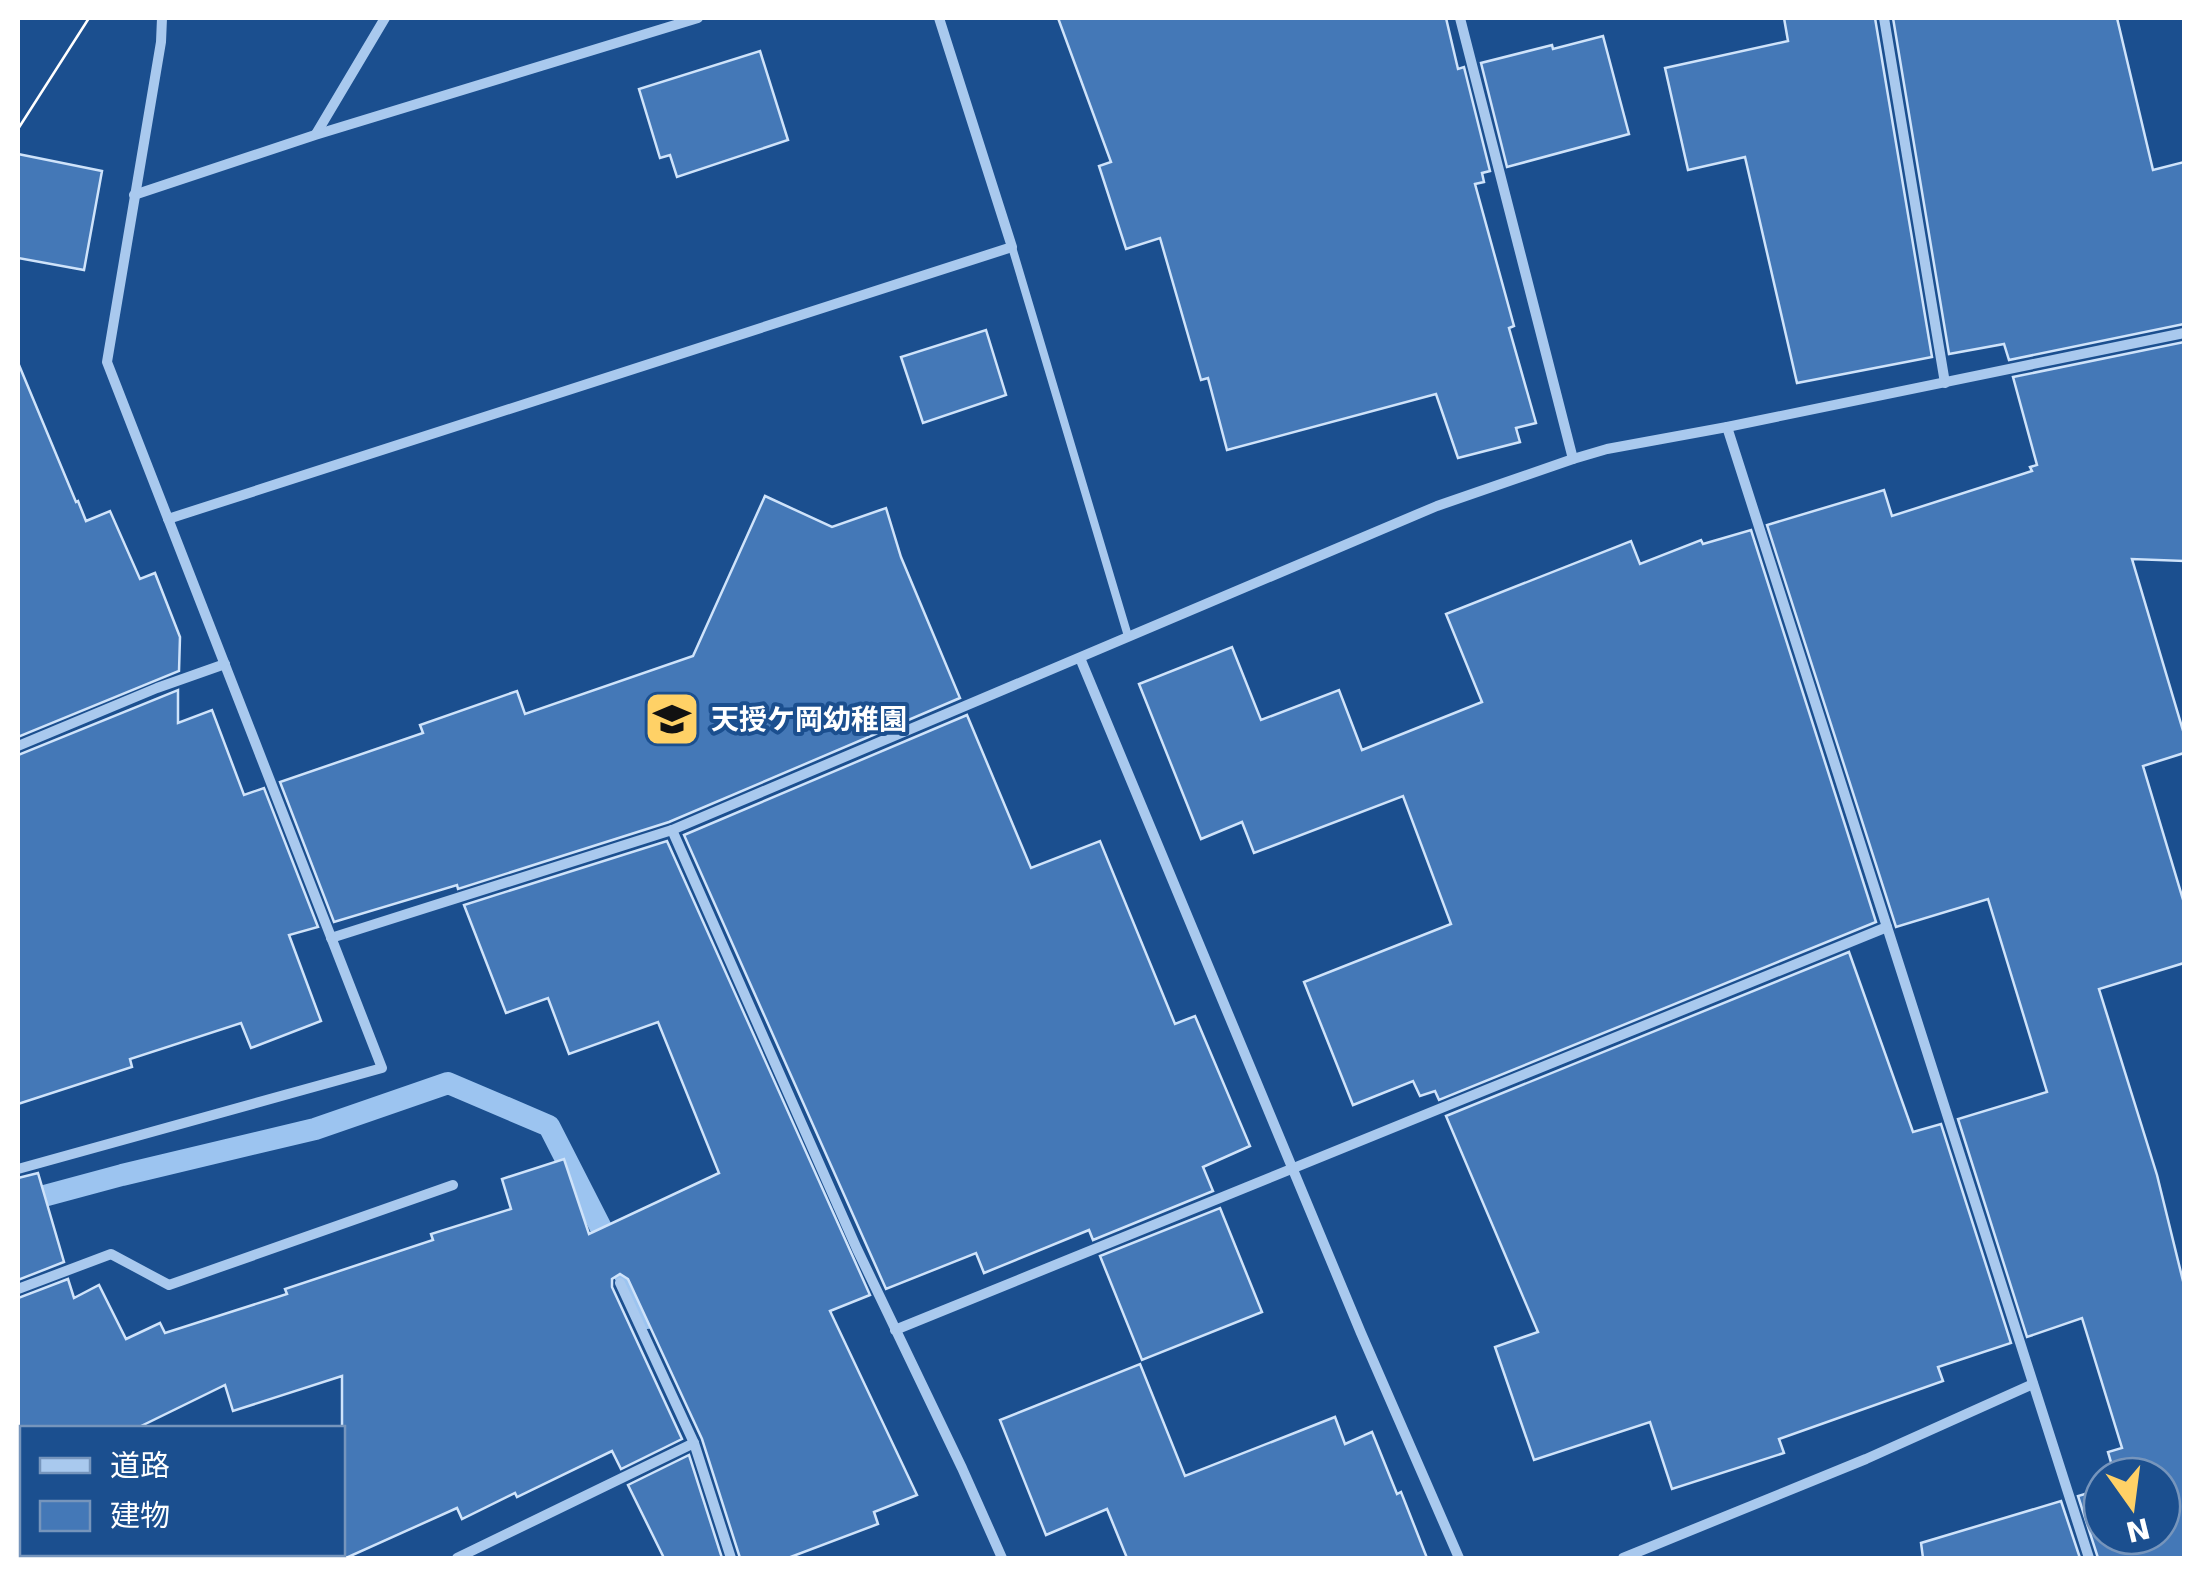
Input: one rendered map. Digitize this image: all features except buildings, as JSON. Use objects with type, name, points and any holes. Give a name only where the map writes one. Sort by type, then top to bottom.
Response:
[{"type":"street","points":[[18,1168],[382,1068],[107,362],[162,18]]},
{"type":"street","points":[[316,134],[385,18]]},
{"type":"street","points":[[134,196],[316,134],[698,18]]},
{"type":"street","points":[[168,519],[1012,247],[938,18]]},
{"type":"street","points":[[1460,18],[1573,459]]},
{"type":"street","points":[[1884,18],[1944,383]]},
{"type":"street","points":[[331,938],[672,830],[1436,506],[1573,459],[2184,333]]},
{"type":"street","points":[[1727,427],[2090,1558]]},
{"type":"street","points":[[1080,658],[1459,1558]]},
{"type":"street","points":[[18,746],[225,664]]},
{"type":"street","points":[[672,830],[856,1249],[1002,1558]]},
{"type":"street","points":[[895,1330],[1887,928]]},
{"type":"street","points":[[18,1289],[111,1254],[168,1285],[453,1185]]},
{"type":"street","points":[[620,1283],[694,1443],[731,1558]]},
{"type":"street","points":[[1623,1558],[1866,1459],[2033,1384]]},
{"type":"street","points":[[457,1558],[694,1443]]},
{"type":"lane","points":[[1012,247],[1128,636]]},
{"type":"waterway","points":[[18,1203],[315,1129],[448,1083],[549,1126],[647,1318]]},
{"type":"tram line","points":[[18,129],[89,18]]},
{"type":"place","name":"天授ケ岡幼稚園","points":[[672,719]]}]
